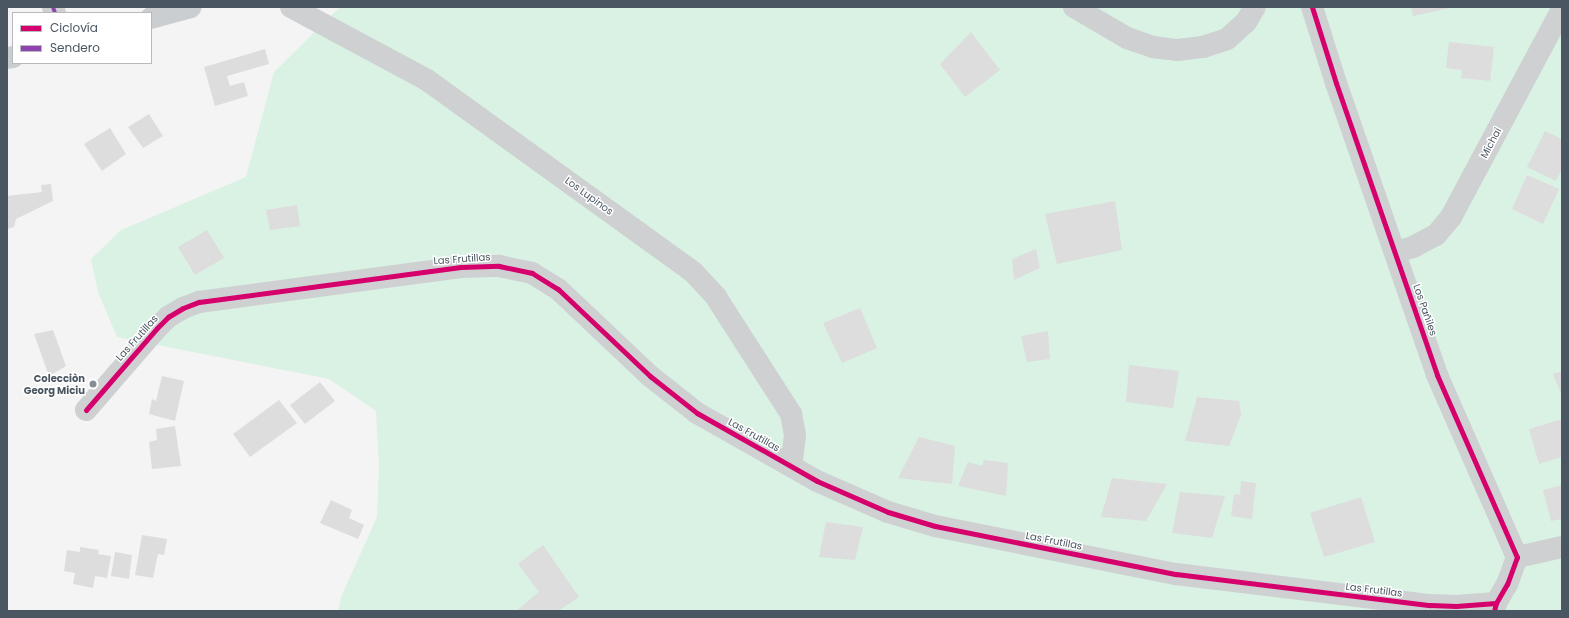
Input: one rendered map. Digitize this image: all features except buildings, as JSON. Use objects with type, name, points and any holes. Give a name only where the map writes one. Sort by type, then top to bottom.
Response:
[{"type":"main road","points":[[152,18],[191,7]]},
{"type":"street","name":"Los Lupinos","points":[[291,7],[410,70],[433,84],[693,272],[716,297],[791,414],[795,435],[791,466]]},
{"type":"street","points":[[1074,7],[1127,38],[1153,47],[1178,50],[1203,48],[1228,38],[1246,22],[1255,7]]},
{"type":"street","name":"Los Pañiles","points":[[1312,7],[1339,90],[1437,374],[1517,556]]},
{"type":"street","name":"Michai","points":[[1396,252],[1413,247],[1436,235],[1451,217],[1562,9]]},
{"type":"street","name":"Las Frutillas","points":[[86,410],[168,317],[183,308],[200,302],[460,267],[499,266],[532,273],[558,289],[650,376],[681,402],[697,413],[842,493],[888,512],[934,526],[1157,571],[1430,605],[1495,607]]},
{"type":"street","points":[[1495,607],[1507,584],[1517,556],[1562,547]]},
{"type":"green space","points":[[340,7],[1562,7],[1562,611],[338,611],[341,597],[377,517],[379,466],[376,411],[329,379],[117,337],[98,292],[91,259],[121,230],[246,177],[274,72]]},
{"type":"marked path","points":[[53,7],[55,12]]},
{"type":"cycle path","points":[[1312,7],[1336,83],[1437,375],[1517,557],[1507,584],[1496,603],[1494,611]]},
{"type":"cycle path","points":[[86,410],[168,317],[183,308],[199,302],[461,267],[499,266],[532,273],[558,289],[650,376],[697,413],[817,481],[888,512],[935,526],[1176,574],[1430,605],[1456,606],[1496,603]]},
{"type":"place","name":"Colecciòn Georg Miciu","points":[[93,384]]}]
